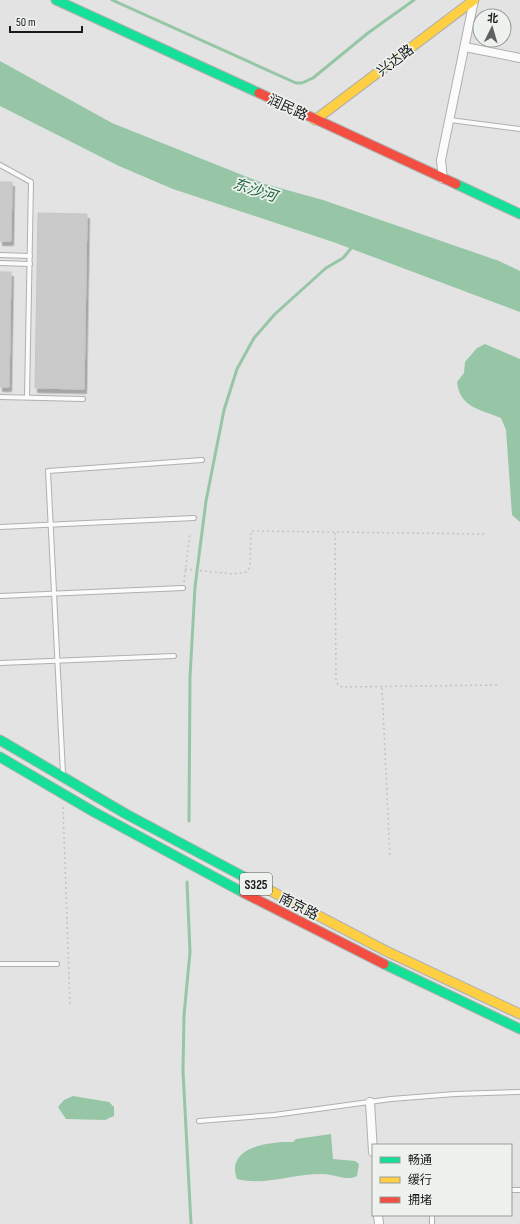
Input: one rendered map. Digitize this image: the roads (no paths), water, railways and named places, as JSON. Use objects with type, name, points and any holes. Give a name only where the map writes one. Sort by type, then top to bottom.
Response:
[{"type":"main road","name":"润民路","points":[[56,0],[520,214]]},
{"type":"main road","name":"兴达路","points":[[315,120],[474,0]]},
{"type":"main road","name":"南京路","points":[[0,740],[64,780],[303,909],[477,995],[520,1014]]},
{"type":"main road","name":"南京路","points":[[0,757],[63,796],[256,900],[418,982],[520,1029]]},
{"type":"street","points":[[443,179],[441,160],[474,0]]},
{"type":"street","points":[[465,47],[520,58]]},
{"type":"street","points":[[370,1102],[373,1144]]},
{"type":"lane","points":[[450,120],[520,129]]},
{"type":"lane","points":[[0,165],[31,182],[27,397]]},
{"type":"lane","points":[[0,255],[30,256]]},
{"type":"lane","points":[[0,263],[30,264]]},
{"type":"lane","points":[[0,397],[83,399]]},
{"type":"lane","points":[[64,780],[48,471],[202,460]]},
{"type":"lane","points":[[0,527],[194,518]]},
{"type":"lane","points":[[0,596],[183,588]]},
{"type":"lane","points":[[0,664],[174,656]]},
{"type":"lane","points":[[0,964],[57,964]]},
{"type":"lane","points":[[198,1121],[274,1115],[370,1102],[455,1094],[520,1092]]},
{"type":"water","name":"东沙河","points":[[0,61],[112,123],[265,184],[323,200],[499,261],[520,271],[520,312],[336,243],[173,189],[119,166],[0,106]]},
{"type":"water","points":[[485,344],[520,359],[520,522],[512,515],[506,430],[501,418],[479,410],[467,402],[459,391],[457,382],[464,373],[465,362],[477,348]]},
{"type":"water","points":[[73,1096],[109,1102],[114,1107],[114,1116],[105,1120],[66,1119],[58,1107],[64,1100]]},
{"type":"water","points":[[331,1134],[333,1159],[355,1161],[359,1164],[357,1176],[353,1178],[344,1178],[321,1174],[258,1181],[237,1179],[235,1168],[237,1160],[243,1153],[252,1148],[273,1143],[293,1142],[296,1139]]},
{"type":"waterway","points":[[112,0],[296,83],[302,83],[313,78],[368,33],[414,0]]},
{"type":"waterway","points":[[189,821],[190,677],[195,587],[206,501],[224,410],[237,369],[254,338],[275,314],[326,268],[343,258],[353,246]]},
{"type":"waterway","points":[[187,882],[190,952],[184,1015],[183,1071],[191,1224]]}]
